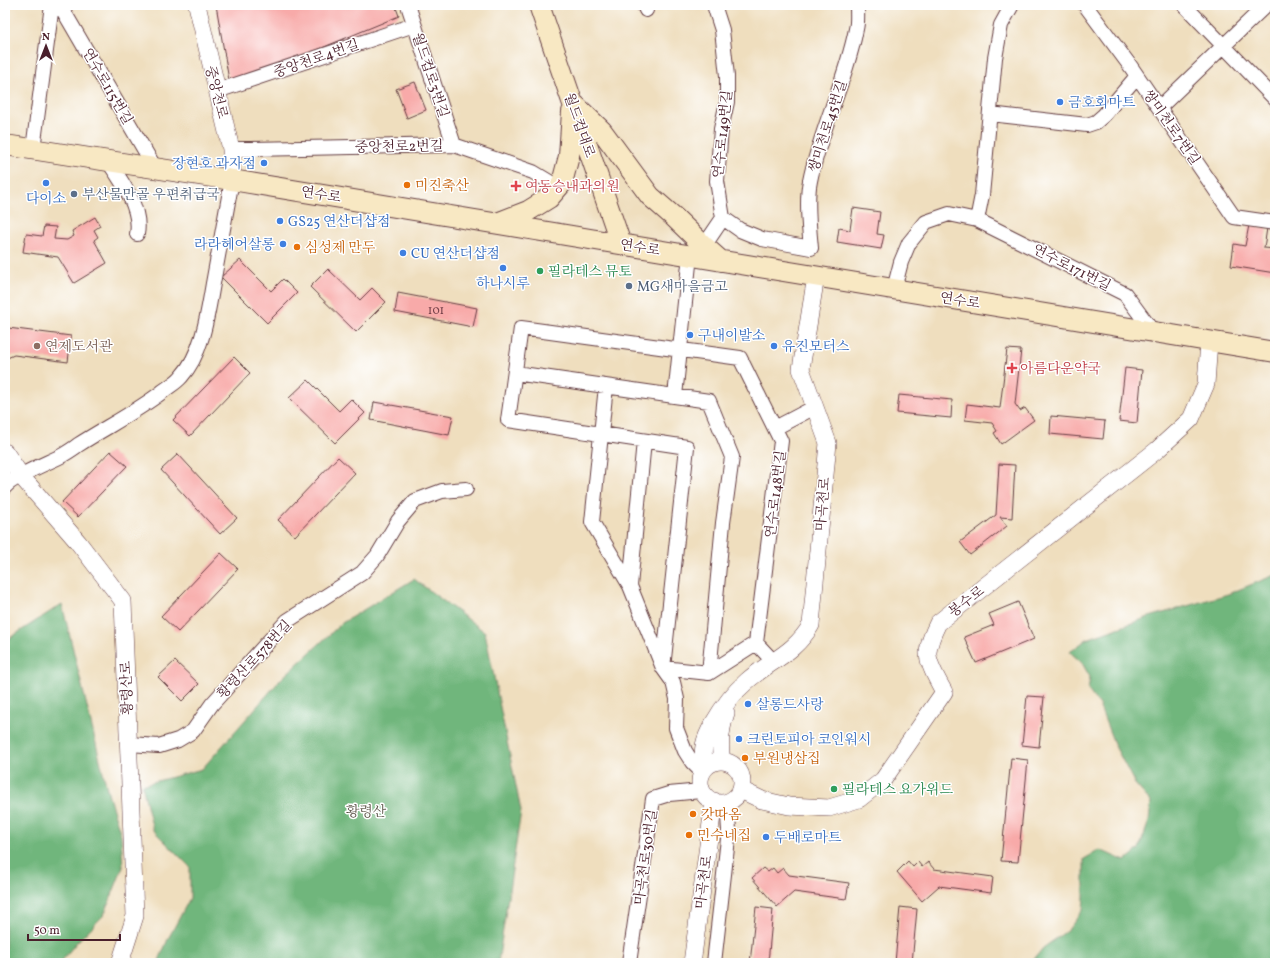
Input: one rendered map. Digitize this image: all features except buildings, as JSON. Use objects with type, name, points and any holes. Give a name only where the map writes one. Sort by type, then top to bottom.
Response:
[{"type":"main road","name":"월드컵대로","points":[[539,5],[621,244]]},
{"type":"main road","points":[[497,224],[528,211],[549,198],[562,183],[567,164],[573,104]]},
{"type":"main road","points":[[573,104],[602,131],[650,196],[674,217],[697,251]]},
{"type":"main road","name":"연수로","points":[[5,145],[232,180],[621,244],[697,251],[721,260],[1275,352]]},
{"type":"street","points":[[33,150],[52,5]]},
{"type":"street","name":"연수로115번길","points":[[60,5],[155,168]]},
{"type":"street","name":"중앙천로","points":[[197,5],[231,149],[232,180]]},
{"type":"street","name":"월드컵로3번길","points":[[408,5],[454,145]]},
{"type":"street","name":"연수로149번길","points":[[714,5],[722,30],[727,76],[727,102],[722,129],[717,181],[724,218]]},
{"type":"street","name":"쌍미천로45번길","points":[[724,218],[740,230],[762,239],[811,248],[808,212],[809,182],[841,85],[856,28],[857,5]]},
{"type":"street","points":[[977,220],[982,195],[995,58],[1001,25],[1012,5]]},
{"type":"street","name":"쌍미천로7번길","points":[[1085,5],[1137,76],[1234,217],[1275,224]]},
{"type":"street","points":[[1184,5],[1275,99]]},
{"type":"street","points":[[1159,108],[1266,5]]},
{"type":"street","name":"중앙천로4번길","points":[[217,91],[414,25]]},
{"type":"street","points":[[990,114],[1087,125],[1096,122],[1104,115],[1137,76]]},
{"type":"street","name":"중앙천로2번길","points":[[231,149],[454,145],[533,172],[558,187]]},
{"type":"street","points":[[108,161],[122,182],[136,211],[138,222],[137,234]]},
{"type":"street","points":[[5,487],[7,484],[21,476],[64,454],[157,396],[181,377],[194,359],[204,328],[232,180]]},
{"type":"street","name":"연수로171번길","points":[[894,289],[901,262],[909,243],[926,222],[949,214],[977,220],[1125,294],[1153,332]]},
{"type":"street","points":[[675,396],[680,350],[697,251],[724,218]]},
{"type":"street","name":"마곡천로","points":[[692,963],[714,799],[699,782],[704,770],[703,746],[706,734],[721,709],[746,681],[798,644],[806,635],[811,625],[828,443],[801,369],[816,276]]},
{"type":"street","name":"연수로148번길","points":[[664,668],[687,447],[508,420],[520,328],[740,358],[781,441],[756,643]]},
{"type":"street","name":"봉수로","points":[[741,790],[762,800],[789,806],[829,808],[859,799],[884,780],[944,692],[932,670],[927,653],[934,630],[938,623],[1157,450],[1191,419],[1206,384],[1209,342]]},
{"type":"street","points":[[514,373],[709,401],[732,457],[723,523],[709,674]]},
{"type":"street","points":[[606,386],[592,522],[630,586],[664,668],[673,682],[677,698],[676,728],[685,751],[692,762],[704,770],[714,762],[722,761],[732,764],[739,771],[742,780],[741,790],[735,798],[714,799],[729,830],[714,963]]},
{"type":"street","points":[[775,428],[815,407]]},
{"type":"street","points":[[630,586],[644,441]]},
{"type":"street","name":"황령산로","points":[[5,452],[21,476],[78,542],[123,601],[134,916],[120,963]]},
{"type":"street","name":"황령산로578번길","points":[[129,744],[159,746],[178,740],[193,731],[212,704],[287,621],[362,573],[377,556],[398,521],[415,501],[442,491],[466,489]]},
{"type":"street","points":[[664,668],[709,674],[756,643],[773,661]]},
{"type":"street","name":"마곡천로","points":[[722,761],[720,737],[730,699]]},
{"type":"street","name":"마곡천로30번길","points":[[629,963],[654,799],[669,794],[714,799]]},
{"type":"green space","points":[[1275,575],[1275,963],[1031,963],[1043,948],[1068,930],[1083,910],[1084,859],[1100,850],[1125,861],[1139,849],[1149,821],[1151,802],[1135,784],[1115,746],[1099,705],[1088,690],[1090,677],[1082,663],[1070,652],[1087,639],[1146,618],[1228,594]]},
{"type":"green space","name":"황령산","points":[[414,579],[485,632],[521,811],[498,963],[158,963],[168,939],[190,898],[190,867],[153,830],[142,785],[202,769],[282,678],[342,623]]},
{"type":"green space","points":[[62,604],[109,797],[121,835],[123,867],[104,915],[76,943],[60,963],[5,963],[5,641]]},
{"type":"place","name":"금호회마트","points":[[1060,102]]},
{"type":"place","name":"장현호 과자점","points":[[264,163]]},
{"type":"place","name":"다이소","points":[[46,183]]},
{"type":"place","name":"미진축산","points":[[407,185]]},
{"type":"place","name":"여동승내과의원","points":[[516,186]]},
{"type":"place","name":"부산물만골 우편취급국","points":[[74,194]]},
{"type":"place","name":"GS25 연산더샵점","points":[[280,221]]},
{"type":"place","name":"라라헤어살롱","points":[[283,244]]},
{"type":"place","name":"심성제 만두","points":[[297,247]]},
{"type":"place","name":"CU 연산더샵점","points":[[403,253]]},
{"type":"place","name":"하나시루","points":[[503,268]]},
{"type":"place","name":"필라테스 뮤토","points":[[540,271]]},
{"type":"place","name":"MG새마을금고","points":[[629,286]]},
{"type":"place","name":"구내이발소","points":[[690,335]]},
{"type":"place","name":"연제도서관","points":[[37,346]]},
{"type":"place","name":"유진모터스","points":[[774,346]]},
{"type":"place","name":"아름다운약국","points":[[1012,368]]},
{"type":"place","name":"살롱드사랑","points":[[748,704]]},
{"type":"place","name":"크린토피아 코인워시","points":[[739,739]]},
{"type":"place","name":"부원냉삼집","points":[[745,758]]},
{"type":"place","name":"필라테스 요가위드","points":[[834,789]]},
{"type":"place","name":"갓따옴","points":[[693,814]]},
{"type":"place","name":"민수네집","points":[[689,835]]},
{"type":"place","name":"두배로마트","points":[[766,837]]}]
